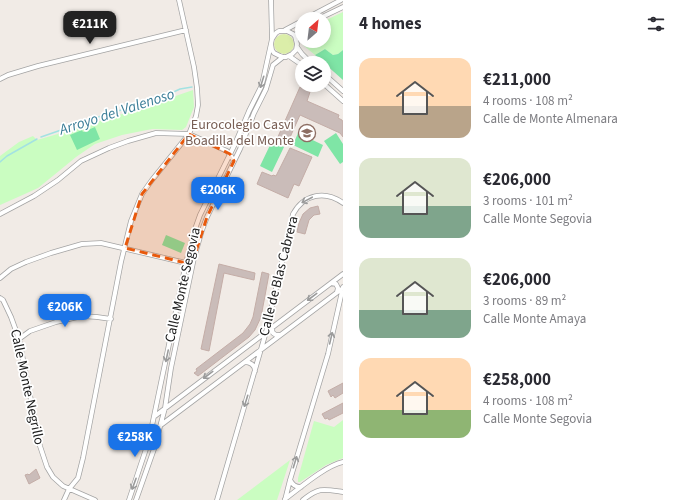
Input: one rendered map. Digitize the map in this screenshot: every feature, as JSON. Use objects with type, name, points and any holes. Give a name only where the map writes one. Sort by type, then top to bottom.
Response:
[{"type":"street","points":[[64,500],[69,489],[78,478],[83,458],[125,248],[132,220],[142,194],[189,134],[196,116],[198,105],[194,67],[179,0]]},
{"type":"street","points":[[271,0],[271,41],[274,53],[283,57],[289,56],[296,48]]},
{"type":"street","points":[[318,12],[341,0]]},
{"type":"street","points":[[331,12],[343,6]]},
{"type":"street","points":[[271,21],[275,28],[290,32],[295,36]]},
{"type":"street","points":[[271,41],[276,33],[295,24]]},
{"type":"street","points":[[0,79],[38,66],[186,30]]},
{"type":"street","name":"Calle Monte Segovia","points":[[128,500],[149,440],[186,263],[194,232],[200,215],[261,87],[271,41]]},
{"type":"street","points":[[298,48],[304,56]]},
{"type":"street","points":[[289,56],[295,60]]},
{"type":"street","name":"Calle Monte Segovia","points":[[136,500],[154,449],[165,408],[171,368],[194,258],[207,216],[240,149],[254,113],[266,89],[274,66],[283,57]]},
{"type":"street","points":[[331,80],[343,91]]},
{"type":"street","points":[[331,90],[343,101]]},
{"type":"street","points":[[0,214],[40,192],[58,180],[81,161],[109,148],[156,133],[189,134],[230,152],[240,149]]},
{"type":"street","points":[[230,152],[234,161]]},
{"type":"street","name":"Calle de Blas Cabrera","points":[[217,500],[266,332],[291,218],[295,210],[305,200],[317,195],[331,196],[343,203]]},
{"type":"street","points":[[0,278],[11,269],[50,253],[82,244],[101,243],[186,263],[192,271]]},
{"type":"street","points":[[186,263],[194,258]]},
{"type":"street","points":[[343,274],[165,408],[154,418],[156,422],[160,425],[343,288]]},
{"type":"street","points":[[331,283],[336,284],[338,288],[337,292]]},
{"type":"street","points":[[284,500],[328,354],[343,288]]},
{"type":"street","name":"Calle Monte Negrillo","points":[[0,298],[11,317],[19,339],[40,446],[47,467],[53,477],[63,486],[96,500]]},
{"type":"street","points":[[19,339],[30,331],[56,322],[82,316],[111,319]]},
{"type":"street","points":[[273,326],[273,333],[280,335]]},
{"type":"street","points":[[245,362],[249,362],[253,365],[255,369],[254,373]]},
{"type":"street","points":[[284,500],[329,467],[343,462]]},
{"type":"street","points":[[290,480],[296,487],[301,487]]},
{"type":"street","points":[[303,500],[318,490],[325,489],[343,492]]},
{"type":"highlighted area","points":[[189,134],[230,154],[234,161],[207,217],[194,258],[186,263],[125,248],[142,194]]},
{"type":"green space","points":[[343,12],[343,50],[338,54],[333,55],[325,49],[315,55],[307,48],[331,48],[331,18]]},
{"type":"green space","points":[[284,34],[291,37],[294,44],[291,51],[284,54],[277,51],[274,44],[277,37]]},
{"type":"green space","points":[[325,49],[333,55],[338,54],[343,50],[343,80],[331,69],[331,56],[315,55]]},
{"type":"green space","points":[[193,90],[194,107],[186,127],[182,130],[153,129],[122,135],[95,144],[76,157],[38,188],[0,205],[0,156],[19,142],[33,136],[37,140],[68,131]]},
{"type":"green space","points":[[95,127],[100,139],[77,150],[70,135]]},
{"type":"green space","points":[[298,133],[323,145],[318,157],[293,145]]},
{"type":"green space","points":[[336,133],[343,144],[343,162],[340,164],[324,141]]},
{"type":"green space","points":[[272,141],[284,147],[272,172],[260,166]]},
{"type":"green space","points":[[166,235],[185,243],[181,253],[162,245]]},
{"type":"green space","points":[[343,420],[343,458],[326,465],[298,482],[314,421],[334,427]]},
{"type":"green space","points":[[290,460],[277,500],[237,500]]},
{"type":"building","points":[[298,92],[310,92],[307,101],[339,115],[338,118],[343,122],[343,137],[340,133],[300,115],[287,144],[277,139]]},
{"type":"building","points":[[290,148],[312,157],[299,186],[294,184],[288,198],[257,184],[262,172],[276,176]]},
{"type":"building","points":[[318,206],[320,214],[314,215],[309,220],[305,234],[297,232],[303,214],[310,208]]},
{"type":"building","points":[[219,264],[255,273],[254,280],[224,273],[209,351],[201,349]]},
{"type":"building","points":[[262,272],[269,274],[261,317],[255,330],[249,337],[198,376],[194,373],[197,371],[196,369],[243,333],[250,324],[253,317]]},
{"type":"building","points":[[343,383],[343,393],[335,398],[333,395],[331,397],[328,391]]},
{"type":"building","points":[[343,403],[343,413],[329,420],[328,418],[325,419],[322,414]]},
{"type":"building","points":[[36,469],[40,478],[29,484],[25,475],[29,475]]},
{"type":"waterway","name":"Arroyo del Valenoso","points":[[41,137],[110,113],[152,102],[180,89],[192,87]]},
{"type":"waterway","name":"Arroyo del Valenoso","points":[[0,162],[7,156],[37,139]]},
{"type":"place","name":"Eurocolegio Casvi Boadilla del Monte","points":[[307,133]]}]
